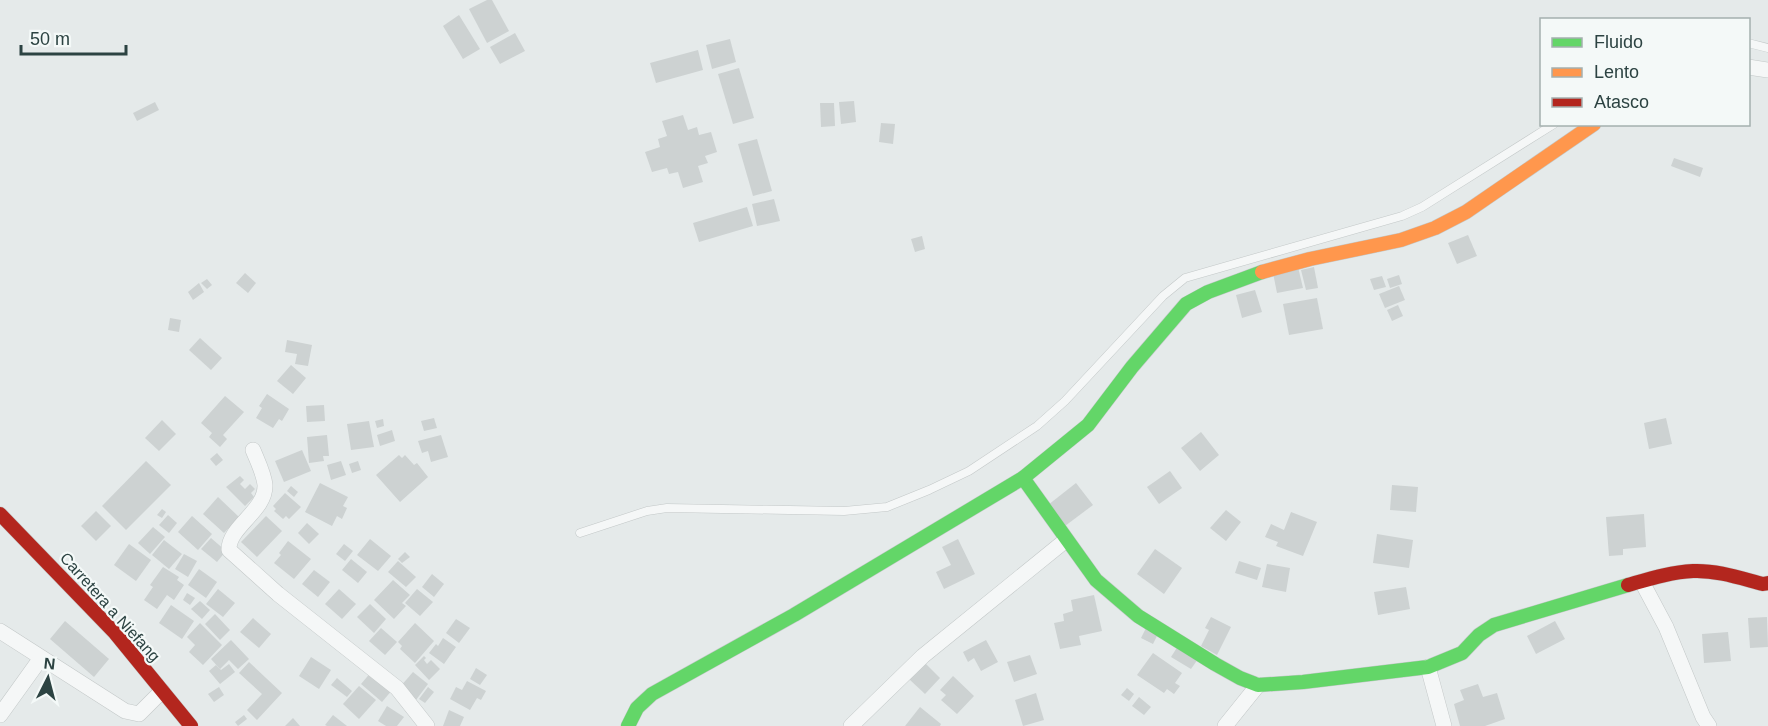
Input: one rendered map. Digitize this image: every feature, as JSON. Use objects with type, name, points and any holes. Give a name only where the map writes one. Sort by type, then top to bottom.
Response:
[{"type":"street","points":[[1750,67],[1768,70]]},
{"type":"street","points":[[628,726],[640,702],[652,694],[794,615],[1023,478],[1047,461],[1088,425],[1132,367],[1186,304],[1257,274],[1310,259],[1401,240],[1435,228],[1466,212],[1591,126]]},
{"type":"street","points":[[253,450],[265,484],[263,497],[230,540],[229,550],[278,594],[397,688],[427,726]]},
{"type":"street","points":[[1023,478],[1096,580],[1138,616],[1223,668],[1258,685],[1313,681],[1428,667],[1462,653],[1479,635],[1494,626],[1653,578],[1693,571],[1728,574],[1763,584],[1768,583]]},
{"type":"street","name":"Carretera a Niefang","points":[[0,514],[115,633],[191,726]]},
{"type":"street","points":[[851,726],[923,656],[1066,540]]},
{"type":"street","points":[[1642,582],[1666,627],[1702,717],[1709,726]]},
{"type":"street","points":[[0,631],[132,714],[139,714],[162,691]]},
{"type":"street","points":[[0,715],[41,658]]},
{"type":"street","points":[[1428,667],[1444,726]]},
{"type":"street","points":[[1225,726],[1258,685]]},
{"type":"lane","points":[[1750,43],[1768,48]]},
{"type":"lane","points":[[580,533],[646,511],[667,508],[844,511],[887,507],[929,490],[969,471],[1037,426],[1065,401],[1162,296],[1185,278],[1402,216],[1422,207],[1551,126]]},
{"type":"building","points":[[487,0],[492,0],[509,31],[487,43],[469,9]]},
{"type":"building","points":[[459,15],[480,49],[463,59],[443,26]]},
{"type":"building","points":[[515,33],[525,51],[500,64],[490,47]]},
{"type":"building","points":[[730,39],[736,62],[712,69],[706,45]]},
{"type":"building","points":[[698,50],[703,70],[656,83],[650,63]]},
{"type":"building","points":[[739,68],[754,118],[733,124],[718,74]]},
{"type":"building","points":[[854,101],[856,122],[841,124],[839,102]]},
{"type":"building","points":[[155,102],[159,110],[137,121],[133,113]]},
{"type":"building","points":[[820,103],[834,103],[835,126],[821,127]]},
{"type":"building","points":[[683,115],[688,130],[697,127],[699,135],[711,132],[717,152],[705,156],[708,163],[698,166],[703,182],[683,188],[678,172],[669,174],[667,168],[652,172],[645,152],[660,147],[658,139],[667,136],[662,121]]},
{"type":"building","points":[[881,123],[895,124],[893,144],[879,142]]},
{"type":"building","points":[[757,139],[772,191],[753,196],[738,144]]},
{"type":"building","points":[[1674,158],[1703,168],[1700,177],[1671,166]]},
{"type":"building","points":[[774,199],[780,221],[757,226],[752,204]]},
{"type":"building","points":[[747,207],[753,226],[699,242],[693,223]]},
{"type":"building","points":[[1468,235],[1477,256],[1457,264],[1448,243]]},
{"type":"building","points":[[922,236],[925,249],[915,252],[911,239]]},
{"type":"building","points":[[1298,267],[1303,288],[1277,293],[1273,273]]},
{"type":"building","points":[[1314,267],[1318,288],[1306,290],[1301,270]]},
{"type":"building","points":[[245,273],[256,283],[248,293],[236,283]]},
{"type":"building","points":[[1399,275],[1402,284],[1390,288],[1387,279]]},
{"type":"building","points":[[1382,276],[1386,287],[1374,290],[1370,279]]},
{"type":"building","points":[[207,279],[212,285],[207,289],[201,283]]},
{"type":"building","points":[[199,283],[204,292],[193,300],[188,292]]},
{"type":"building","points":[[1399,286],[1405,300],[1385,308],[1379,294]]},
{"type":"building","points":[[1255,290],[1262,312],[1242,318],[1236,295]]},
{"type":"building","points":[[1317,298],[1323,329],[1289,335],[1283,304]]},
{"type":"building","points":[[1398,305],[1403,316],[1392,321],[1387,310]]},
{"type":"building","points":[[170,318],[181,320],[179,332],[168,330]]},
{"type":"building","points":[[200,338],[222,358],[211,370],[189,350]]},
{"type":"building","points":[[287,340],[312,345],[308,366],[295,364],[297,354],[285,352]]},
{"type":"building","points":[[291,365],[306,378],[293,394],[277,381]]},
{"type":"building","points":[[267,394],[289,409],[282,421],[279,419],[273,428],[256,418],[262,408],[259,406]]},
{"type":"building","points":[[225,396],[244,412],[223,435],[227,439],[220,447],[209,437],[212,433],[201,423]]},
{"type":"building","points":[[324,405],[325,421],[307,422],[306,406]]},
{"type":"building","points":[[434,418],[437,428],[424,431],[421,421]]},
{"type":"building","points":[[1666,418],[1672,444],[1649,449],[1644,423]]},
{"type":"building","points":[[383,419],[384,426],[377,428],[375,421]]},
{"type":"building","points":[[162,420],[176,434],[159,451],[145,438]]},
{"type":"building","points":[[369,421],[374,447],[351,450],[347,424]]},
{"type":"building","points":[[392,430],[395,441],[380,446],[377,435]]},
{"type":"building","points":[[1201,432],[1219,455],[1200,471],[1181,448]]},
{"type":"building","points":[[327,435],[329,456],[323,456],[324,461],[309,463],[307,437]]},
{"type":"building","points":[[441,435],[448,457],[431,462],[428,451],[422,453],[418,441]]},
{"type":"building","points":[[302,450],[311,471],[284,482],[275,461]]},
{"type":"building","points":[[217,453],[223,460],[216,466],[210,459]]},
{"type":"building","points":[[399,455],[402,458],[405,455],[414,465],[417,463],[428,477],[400,502],[376,475]]},
{"type":"building","points":[[146,461],[171,485],[126,530],[102,506]]},
{"type":"building","points":[[341,461],[346,475],[331,480],[327,465]]},
{"type":"building","points":[[358,461],[361,470],[352,473],[349,464]]},
{"type":"building","points":[[1170,471],[1182,488],[1159,504],[1147,487]]},
{"type":"building","points":[[240,476],[244,480],[240,484],[245,489],[250,484],[255,489],[251,493],[254,497],[245,506],[226,487]]},
{"type":"building","points":[[320,483],[348,497],[343,506],[347,508],[342,519],[337,516],[332,526],[305,512]]},
{"type":"building","points":[[1076,483],[1093,505],[1065,526],[1048,505]]},
{"type":"building","points":[[1392,485],[1418,487],[1416,512],[1390,510]]},
{"type":"building","points":[[291,486],[298,492],[294,497],[287,491]]},
{"type":"building","points":[[285,493],[301,507],[289,519],[286,516],[283,519],[274,511],[276,509],[273,506]]},
{"type":"building","points":[[218,497],[239,517],[224,533],[203,514]]},
{"type":"building","points":[[162,509],[166,512],[162,518],[157,515]]},
{"type":"building","points":[[1226,510],[1241,522],[1226,541],[1210,528]]},
{"type":"building","points":[[96,511],[111,526],[96,541],[81,526]]},
{"type":"building","points":[[1291,512],[1317,522],[1303,556],[1276,546],[1278,542],[1265,537],[1271,524],[1284,530]]},
{"type":"building","points":[[1644,514],[1646,547],[1623,549],[1623,555],[1609,556],[1606,517]]},
{"type":"building","points":[[168,515],[177,523],[169,533],[159,525]]},
{"type":"building","points":[[192,516],[212,534],[198,550],[178,532]]},
{"type":"building","points":[[266,516],[282,531],[257,557],[241,542]]},
{"type":"building","points":[[307,523],[319,534],[309,544],[298,533]]},
{"type":"building","points":[[153,527],[165,537],[150,554],[138,543]]},
{"type":"building","points":[[1377,534],[1413,540],[1409,568],[1373,563]]},
{"type":"building","points":[[211,538],[226,551],[217,562],[201,549]]},
{"type":"building","points":[[370,539],[391,556],[378,571],[357,555]]},
{"type":"building","points":[[958,539],[975,574],[944,589],[936,572],[951,565],[942,547]]},
{"type":"building","points":[[164,540],[182,554],[169,569],[152,555]]},
{"type":"building","points":[[288,541],[311,559],[294,579],[274,563]]},
{"type":"building","points":[[129,544],[151,560],[136,581],[114,565]]},
{"type":"building","points":[[344,544],[353,551],[345,561],[336,554]]},
{"type":"building","points":[[1155,549],[1182,568],[1164,594],[1137,574]]},
{"type":"building","points":[[405,552],[410,557],[402,563],[398,559]]},
{"type":"building","points":[[184,554],[197,561],[188,577],[175,569]]},
{"type":"building","points":[[351,559],[367,572],[358,583],[342,570]]},
{"type":"building","points":[[398,561],[416,577],[406,587],[388,572]]},
{"type":"building","points":[[1239,561],[1261,568],[1257,580],[1235,573]]},
{"type":"building","points":[[1267,564],[1290,568],[1286,592],[1262,587]]},
{"type":"building","points":[[163,567],[179,577],[177,580],[184,585],[174,600],[167,595],[157,609],[144,600],[153,587],[150,585]]},
{"type":"building","points":[[199,569],[217,582],[206,598],[188,585]]},
{"type":"building","points":[[314,570],[330,582],[318,597],[302,584]]},
{"type":"building","points":[[432,574],[444,584],[434,597],[422,587]]},
{"type":"building","points":[[393,580],[410,595],[402,603],[406,606],[394,619],[374,600]]},
{"type":"building","points":[[1406,587],[1410,609],[1378,615],[1374,592]]},
{"type":"building","points":[[218,589],[235,603],[223,617],[206,604]]},
{"type":"building","points":[[339,589],[356,604],[342,619],[325,604]]},
{"type":"building","points":[[417,589],[433,602],[420,616],[405,603]]},
{"type":"building","points":[[187,593],[195,598],[190,605],[183,600]]},
{"type":"building","points":[[1094,595],[1102,631],[1079,636],[1081,645],[1060,649],[1054,623],[1064,621],[1063,614],[1073,611],[1071,600]]},
{"type":"building","points":[[200,601],[210,610],[202,619],[191,609]]},
{"type":"building","points":[[370,604],[386,619],[374,633],[357,617]]},
{"type":"building","points":[[171,605],[194,621],[182,639],[159,623]]},
{"type":"building","points":[[215,614],[230,630],[220,640],[205,624]]},
{"type":"building","points":[[1211,617],[1231,627],[1217,655],[1201,646],[1209,630],[1205,628]]},
{"type":"building","points":[[1767,617],[1768,647],[1750,648],[1748,618]]},
{"type":"building","points":[[253,618],[271,634],[259,648],[240,632]]},
{"type":"building","points":[[456,619],[470,628],[459,643],[446,633]]},
{"type":"building","points":[[65,621],[109,659],[94,677],[50,639]]},
{"type":"building","points":[[1555,621],[1565,639],[1536,654],[1527,636]]},
{"type":"building","points":[[200,623],[222,645],[203,665],[189,652],[195,645],[187,637]]},
{"type":"building","points":[[415,623],[434,641],[415,663],[400,649],[402,646],[398,642]]},
{"type":"building","points":[[1147,626],[1159,632],[1153,644],[1141,638]]},
{"type":"building","points":[[381,628],[397,642],[385,655],[369,641]]},
{"type":"building","points":[[1728,632],[1731,661],[1704,663],[1702,634]]},
{"type":"building","points":[[443,638],[456,647],[444,664],[429,653],[436,644],[438,646]]},
{"type":"building","points":[[231,640],[249,659],[238,669],[229,660],[220,669],[211,659]]},
{"type":"building","points":[[986,640],[998,662],[981,671],[974,658],[968,662],[963,652]]},
{"type":"building","points":[[1178,646],[1198,659],[1191,669],[1171,657]]},
{"type":"building","points":[[1153,653],[1182,673],[1175,683],[1180,686],[1174,694],[1167,689],[1164,693],[1137,675]]},
{"type":"building","points":[[1030,655],[1037,674],[1014,682],[1007,662]]},
{"type":"building","points":[[424,656],[427,664],[431,660],[440,669],[429,680],[415,665]]},
{"type":"building","points":[[311,657],[331,670],[319,689],[299,676]]},
{"type":"building","points":[[249,662],[282,693],[257,720],[247,710],[262,694],[239,673]]},
{"type":"building","points":[[925,663],[940,678],[925,694],[909,679]]},
{"type":"building","points":[[229,664],[235,672],[220,684],[209,671],[216,665],[221,670]]},
{"type":"building","points":[[476,668],[487,675],[480,685],[470,679]]},
{"type":"building","points":[[372,671],[393,689],[382,702],[361,684]]},
{"type":"building","points":[[413,672],[428,684],[416,700],[400,687]]},
{"type":"building","points":[[953,676],[974,696],[957,714],[941,700],[946,695],[940,690]]},
{"type":"building","points":[[337,678],[352,691],[347,697],[331,685]]},
{"type":"building","points":[[467,681],[486,691],[481,700],[477,698],[470,710],[450,699],[456,687],[462,690]]},
{"type":"building","points":[[1478,684],[1483,697],[1497,693],[1505,719],[1485,726],[1460,726],[1454,704],[1464,700],[1460,690]]},
{"type":"building","points":[[359,686],[376,700],[359,719],[343,704]]},
{"type":"building","points":[[219,687],[224,695],[214,702],[208,694]]},
{"type":"building","points":[[428,687],[434,692],[425,703],[419,699]]},
{"type":"building","points":[[1127,688],[1134,694],[1129,701],[1121,695]]},
{"type":"building","points":[[1036,693],[1044,720],[1023,726],[1015,700]]},
{"type":"building","points":[[1139,697],[1151,707],[1144,715],[1132,706]]},
{"type":"building","points":[[387,706],[404,717],[397,726],[386,726],[378,721]]},
{"type":"building","points":[[920,707],[941,724],[940,726],[905,726]]},
{"type":"building","points":[[449,710],[464,717],[460,726],[443,726]]},
{"type":"building","points":[[244,715],[247,719],[238,726],[235,722]]},
{"type":"building","points":[[333,715],[347,726],[325,725]]},
{"type":"building","points":[[293,718],[300,726],[285,726]]},
{"type":"traffic: fast","points":[[628,726],[637,708],[652,694],[794,615],[1023,478],[1088,425],[1132,367],[1186,304],[1208,292],[1262,272]]},
{"type":"traffic: fast","points":[[1023,478],[1096,580],[1138,616],[1215,664],[1258,685],[1428,667],[1462,653],[1479,635],[1494,625],[1628,585]]},
{"type":"traffic: slow","points":[[1262,272],[1310,259],[1401,240],[1435,228],[1466,212],[1591,126]]},
{"type":"traffic: jam","points":[[0,514],[115,633],[191,726]]},
{"type":"traffic: jam","points":[[1628,585],[1668,574],[1693,571],[1720,573],[1763,584],[1768,583]]}]
